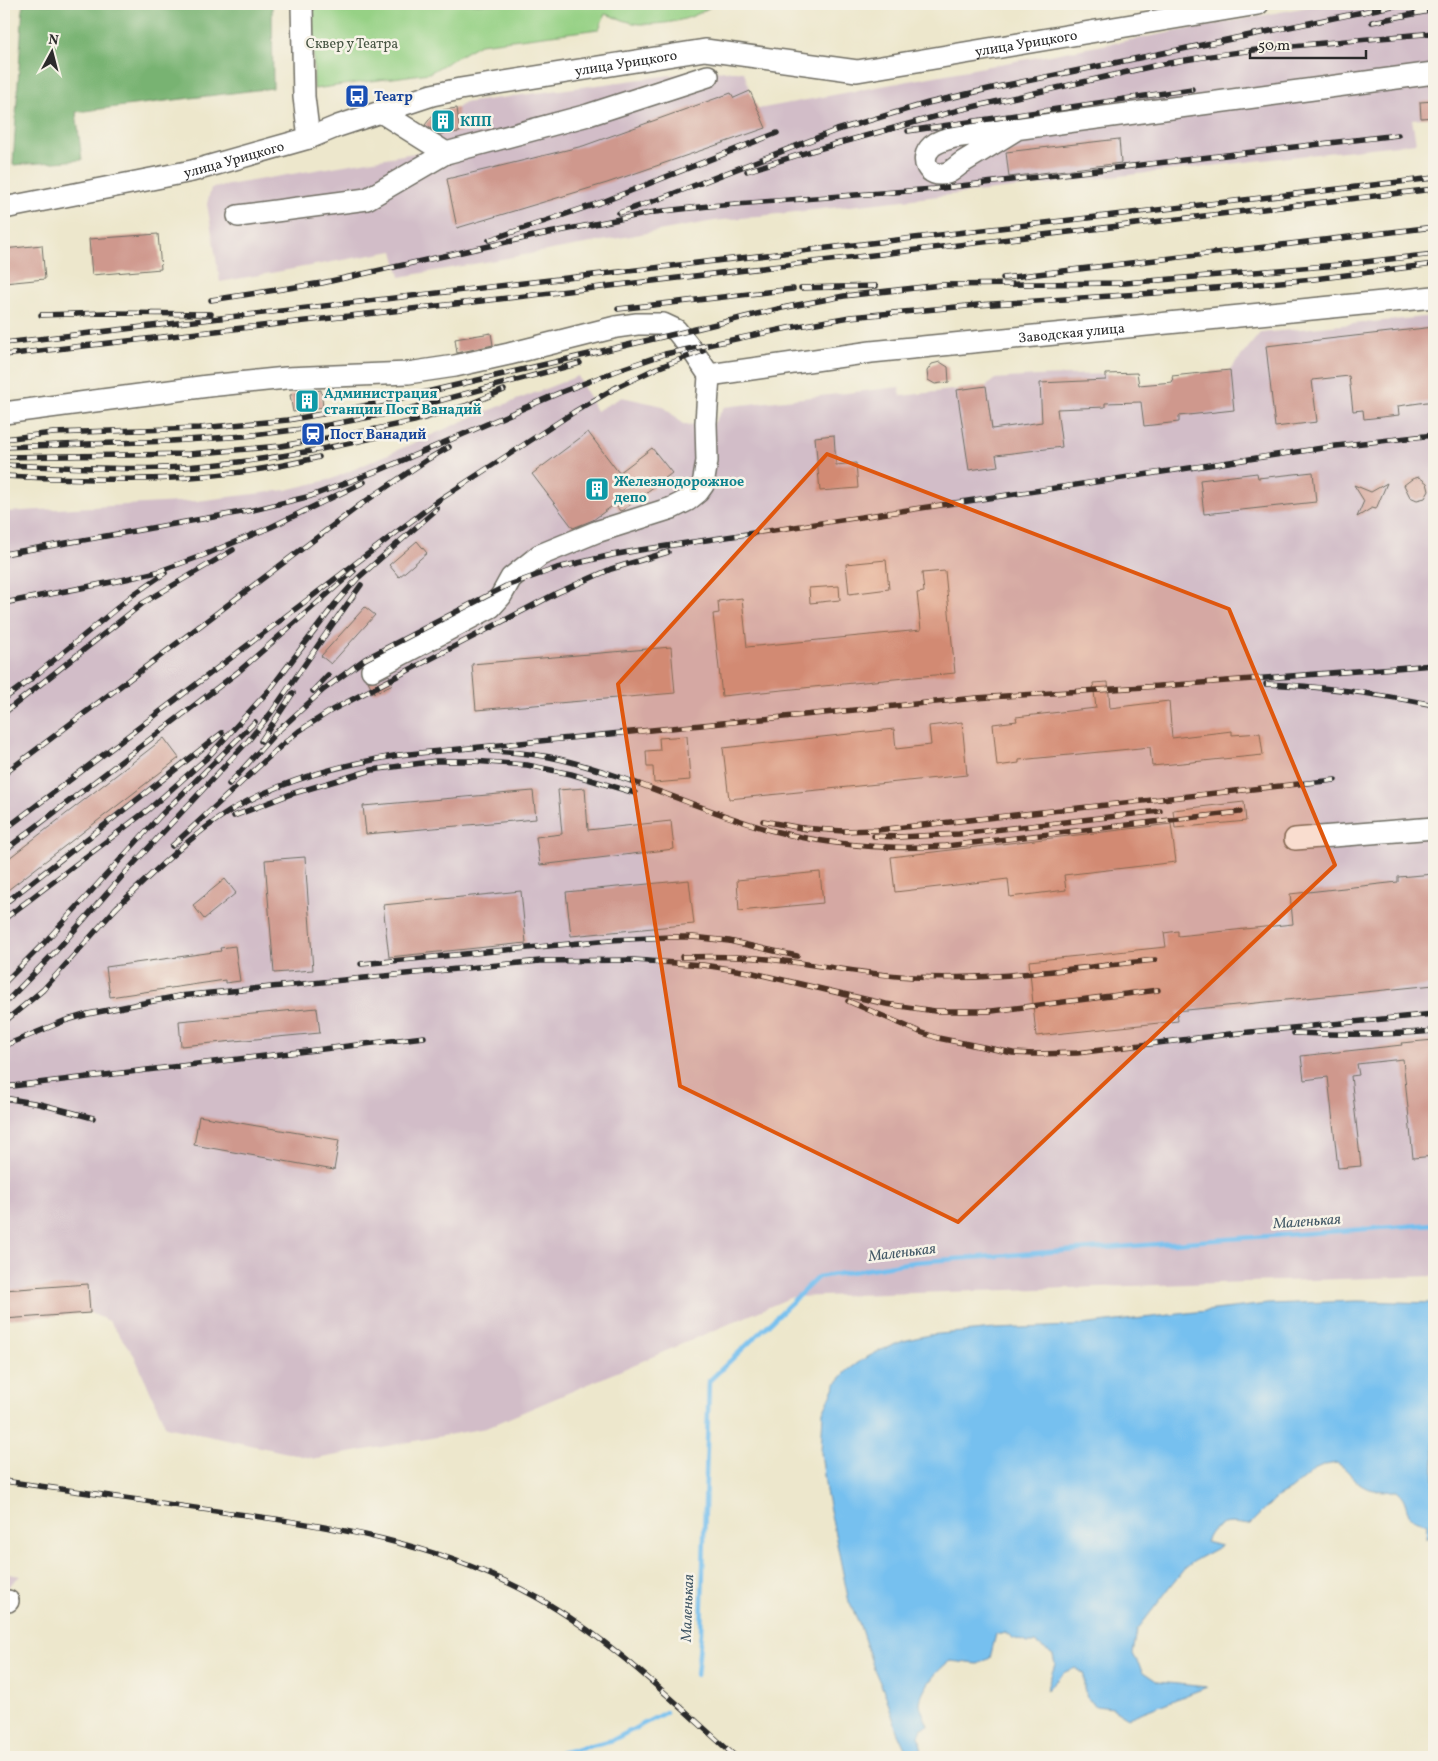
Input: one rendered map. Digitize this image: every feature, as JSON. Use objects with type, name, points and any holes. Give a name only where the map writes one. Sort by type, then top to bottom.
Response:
[{"type":"street","points":[[302,4],[304,97],[309,138]]},
{"type":"street","name":"улица Урицкого","points":[[4,208],[192,171],[309,138],[432,95],[460,89],[705,50],[857,71],[1230,6],[1258,4]]},
{"type":"street","points":[[1017,129],[1434,73]]},
{"type":"street","points":[[238,216],[367,198],[446,153],[588,115],[708,76]]},
{"type":"street","points":[[381,112],[446,153]]},
{"type":"street","name":"Заводская улица","points":[[709,375],[871,352],[1434,298]]},
{"type":"street","points":[[4,413],[286,378],[408,373],[509,354],[616,327],[638,324],[663,324],[676,330],[709,375],[706,424],[706,474],[703,485],[698,492],[688,500],[672,508],[596,532],[540,555],[510,578],[501,596],[491,606],[372,670]]},
{"type":"street","points":[[1295,839],[1434,828]]},
{"type":"highlighted area","points":[[827,454],[1229,609],[1335,865],[958,1222],[680,1086],[618,684]]},
{"type":"shaded area","points":[[1323,4],[1434,4],[1434,117],[1412,119],[1416,143],[714,221],[400,277],[393,251],[220,282],[207,204],[211,188],[426,151],[435,135],[424,126],[432,116],[443,115],[443,110],[457,108],[463,103],[709,70],[744,72],[758,109]]},
{"type":"shaded area","points":[[1434,316],[1434,1276],[792,1297],[486,1428],[316,1459],[166,1427],[134,1355],[109,1321],[90,1313],[4,1319],[4,512],[197,501],[286,490],[332,479],[470,418],[578,376],[596,411],[622,397],[663,406],[684,425],[714,423],[724,407],[899,387],[901,396],[986,386],[995,379],[1137,373],[1139,385],[1172,382],[1172,376],[1230,370],[1260,333]]},
{"type":"shaded area","points":[[4,1573],[20,1576],[4,1590]]},
{"type":"green space","points":[[23,4],[272,4],[273,88],[76,112],[82,160],[13,165]]},
{"type":"green space","name":"Сквер у Театра","points":[[312,4],[714,4],[689,18],[660,24],[640,24],[605,14],[599,29],[480,44],[429,73],[314,89]]},
{"type":"water","points":[[1357,1301],[1434,1303],[1434,1533],[1426,1538],[1427,1524],[1412,1518],[1403,1498],[1397,1491],[1369,1489],[1359,1484],[1337,1463],[1325,1465],[1314,1470],[1290,1490],[1277,1497],[1249,1525],[1229,1523],[1218,1526],[1206,1542],[1221,1546],[1197,1559],[1184,1569],[1137,1630],[1133,1654],[1143,1672],[1158,1682],[1207,1687],[1128,1718],[1112,1708],[1096,1706],[1087,1698],[1084,1688],[1084,1674],[1075,1668],[1065,1672],[1046,1691],[1055,1664],[1053,1655],[1036,1643],[1028,1643],[1013,1638],[1005,1632],[996,1634],[990,1658],[978,1664],[950,1661],[931,1679],[921,1697],[920,1703],[928,1726],[922,1728],[919,1736],[923,1757],[909,1757],[897,1731],[859,1623],[849,1602],[826,1491],[821,1452],[823,1412],[837,1382],[847,1371],[879,1351],[903,1341],[929,1335],[995,1329],[1072,1326],[1268,1304]]},
{"type":"building","points":[[750,91],[766,128],[607,183],[457,228],[447,179],[583,146],[731,93],[734,98]]},
{"type":"building","points":[[1434,101],[1434,117],[1421,118],[1420,102]]},
{"type":"building","name":"КПП","points":[[457,108],[460,132],[440,134],[425,125],[432,116],[443,114],[443,110]]},
{"type":"building","points":[[1119,139],[1121,163],[1009,177],[1006,152]]},
{"type":"building","points":[[158,234],[161,269],[92,275],[89,239]]},
{"type":"building","points":[[42,245],[45,279],[4,283],[4,249]]},
{"type":"building","points":[[1434,327],[1434,401],[1398,406],[1399,415],[1364,419],[1363,410],[1353,411],[1349,376],[1312,380],[1317,422],[1275,427],[1266,346]]},
{"type":"building","points":[[491,333],[493,345],[457,353],[455,339]]},
{"type":"building","points":[[940,362],[948,367],[949,382],[935,384],[928,380],[927,371],[932,364]]},
{"type":"building","points":[[1230,370],[1234,410],[1179,416],[1179,422],[1144,426],[1141,402],[1105,403],[1105,407],[1057,409],[1062,447],[996,455],[998,466],[969,470],[957,390],[986,386],[992,429],[1042,422],[1040,383],[1106,380],[1106,374],[1137,373],[1139,385],[1173,382],[1172,376]]},
{"type":"building","name":"Администрация станции Пост Ванадий","points":[[321,390],[323,407],[293,412],[290,395]]},
{"type":"building","name":"Железнодорожное депо","points":[[588,432],[619,473],[652,448],[672,473],[623,510],[620,511],[615,504],[593,520],[573,528],[532,474]]},
{"type":"building","points":[[834,435],[836,465],[856,463],[858,488],[820,491],[815,437]]},
{"type":"building","points":[[1313,472],[1316,502],[1204,514],[1200,480],[1257,473],[1258,478]]},
{"type":"building","points":[[1419,477],[1427,483],[1429,491],[1425,498],[1417,500],[1410,497],[1404,485],[1412,479]]},
{"type":"building","points":[[1387,483],[1376,509],[1372,508],[1357,517],[1364,501],[1354,485],[1371,492]]},
{"type":"building","points":[[417,541],[427,553],[399,577],[389,565]]},
{"type":"building","points":[[886,560],[889,589],[849,594],[846,564]]},
{"type":"building","points":[[945,571],[955,673],[722,696],[713,614],[719,613],[718,601],[742,598],[747,647],[921,630],[917,593],[924,592],[922,573]]},
{"type":"building","points":[[839,586],[840,600],[810,603],[809,588]]},
{"type":"building","points":[[365,607],[375,615],[331,664],[321,656]]},
{"type":"building","points":[[671,647],[675,693],[476,710],[472,664]]},
{"type":"building","points":[[389,675],[393,684],[374,693],[368,681],[377,681]]},
{"type":"building","points":[[1108,682],[1110,708],[1169,701],[1172,738],[1232,731],[1232,735],[1260,733],[1263,755],[1152,766],[1150,747],[1019,760],[1019,763],[997,766],[993,724],[1017,721],[1016,717],[1096,708],[1093,683]]},
{"type":"building","points":[[962,722],[967,775],[729,799],[723,748],[894,729],[896,749],[931,745],[929,726]]},
{"type":"building","points":[[687,736],[690,780],[654,783],[653,767],[647,767],[646,751],[660,750],[659,738]]},
{"type":"building","points":[[164,738],[179,758],[4,893],[4,862]]},
{"type":"building","points":[[585,788],[588,830],[671,821],[674,849],[540,865],[536,837],[562,834],[558,790]]},
{"type":"building","points":[[533,791],[536,819],[366,834],[363,806]]},
{"type":"building","points":[[1244,802],[1246,821],[1175,828],[1173,810]]},
{"type":"building","points":[[1171,824],[1176,862],[1064,875],[1066,890],[1010,897],[1008,879],[895,892],[891,857]]},
{"type":"building","points":[[305,857],[313,970],[274,973],[265,860]]},
{"type":"building","points":[[820,872],[823,903],[739,911],[737,880]]},
{"type":"building","points":[[1434,874],[1434,985],[1177,1011],[1178,1021],[1036,1036],[1029,961],[1166,947],[1164,933],[1178,931],[1178,936],[1293,924],[1290,894],[1398,882],[1398,877]]},
{"type":"building","points":[[225,879],[236,893],[204,919],[193,905]]},
{"type":"building","points":[[689,880],[694,924],[571,936],[566,892]]},
{"type":"building","points":[[521,891],[526,943],[389,957],[383,905]]},
{"type":"building","points":[[235,946],[240,981],[225,983],[225,980],[110,997],[106,967],[221,951],[220,948]]},
{"type":"building","points":[[317,1008],[320,1033],[181,1046],[179,1021]]},
{"type":"building","points":[[1434,1040],[1434,1156],[1413,1158],[1403,1059],[1357,1064],[1359,1075],[1351,1076],[1361,1166],[1338,1168],[1328,1077],[1304,1080],[1301,1056]]},
{"type":"building","points":[[199,1116],[339,1140],[334,1170],[194,1145]]},
{"type":"building","points":[[88,1284],[90,1313],[4,1319],[4,1290]]},
{"type":"waterway","name":"Маленькая","points":[[697,1675],[701,1632],[709,1381],[818,1277],[914,1262],[1434,1224]]},
{"type":"waterway","name":"Маленькая","points":[[543,1757],[613,1740],[666,1712]]},
{"type":"railway","points":[[619,213],[837,130],[928,103],[997,87],[1402,4]]},
{"type":"railway","points":[[1372,22],[1434,10]]},
{"type":"railway","points":[[747,171],[811,151],[959,110],[1158,65],[1261,49],[1434,33]]},
{"type":"railway","points":[[908,131],[1192,89]]},
{"type":"railway","points":[[489,240],[605,201],[777,133]]},
{"type":"railway","points":[[211,300],[322,283],[534,236],[655,212],[709,206],[934,189],[1398,135]]},
{"type":"railway","points":[[4,343],[1434,178]]},
{"type":"railway","points":[[4,355],[1434,189]]},
{"type":"railway","points":[[1003,278],[1434,227]]},
{"type":"railway","points":[[4,439],[53,433],[200,428],[288,420],[401,398],[782,308],[844,296],[941,285],[1125,283],[1338,265],[1434,254]]},
{"type":"railway","points":[[4,554],[253,510],[311,496],[380,470],[559,393],[624,368],[665,354],[788,328],[850,317],[978,305],[1170,292],[1314,279],[1434,264]]},
{"type":"railway","points":[[801,288],[876,286]]},
{"type":"railway","points":[[618,309],[793,289]]},
{"type":"railway","points":[[41,315],[105,313],[211,314]]},
{"type":"railway","points":[[4,830],[439,500],[574,412],[617,387],[657,368],[703,351]]},
{"type":"railway","points":[[4,447],[171,441],[245,436],[318,427],[401,411],[580,363]]},
{"type":"railway","points":[[4,457],[189,454],[281,446],[414,421],[465,406],[504,390]]},
{"type":"railway","points":[[4,465],[123,469],[219,464],[275,457],[385,435]]},
{"type":"railway","points":[[279,730],[323,690],[365,659],[506,586],[557,568],[640,550],[1336,446],[1434,435]]},
{"type":"railway","points":[[4,774],[360,505],[449,447]]},
{"type":"railway","points":[[4,476],[83,479],[202,476],[280,466],[319,457]]},
{"type":"railway","points":[[4,603],[157,572],[271,527],[364,482]]},
{"type":"railway","points":[[4,919],[149,809],[208,757],[271,688],[335,604],[358,578],[437,509]]},
{"type":"railway","points":[[4,713],[143,603],[233,550]]},
{"type":"railway","points":[[172,846],[282,745],[299,731],[332,710],[557,593],[611,569],[668,552]]},
{"type":"railway","points":[[4,851],[238,672],[354,571]]},
{"type":"railway","points":[[4,699],[134,594],[165,573]]},
{"type":"railway","points":[[336,620],[361,585]]},
{"type":"railway","points":[[4,1004],[56,951],[126,872],[248,741],[271,713],[339,615]]},
{"type":"railway","points":[[114,910],[184,845],[230,811],[291,782],[333,769],[377,759],[399,755],[976,698],[1434,665]]},
{"type":"railway","points":[[313,691],[328,675]]},
{"type":"railway","points":[[1266,684],[1351,691],[1434,705]]},
{"type":"railway","points":[[261,741],[293,693]]},
{"type":"railway","points":[[4,983],[44,943],[160,816],[255,722]]},
{"type":"railway","points":[[229,784],[283,725]]},
{"type":"railway","points":[[4,904],[222,733]]},
{"type":"railway","points":[[491,751],[542,756],[586,766],[770,830],[835,843],[880,847],[946,846],[1240,812]]},
{"type":"railway","points":[[234,816],[291,794],[372,770],[436,761],[473,761],[527,765],[571,774],[635,793]]},
{"type":"railway","points":[[801,828],[843,831],[877,830],[1335,780]]},
{"type":"railway","points":[[874,836],[899,837],[959,834],[1160,811]]},
{"type":"railway","points":[[763,821],[807,829]]},
{"type":"railway","points":[[4,1022],[43,990],[118,906]]},
{"type":"railway","points":[[361,964],[610,940],[670,937],[693,937],[729,941],[797,956]]},
{"type":"railway","points":[[682,957],[758,958],[880,974],[942,978],[1034,973],[1155,960]]},
{"type":"railway","points":[[4,1046],[64,1021],[88,1014],[179,996],[540,961],[634,960],[703,965],[749,972],[886,1004],[935,1011],[992,1011],[1158,990]]},
{"type":"railway","points":[[848,1001],[938,1038],[1013,1053],[1034,1054],[1077,1053],[1230,1034],[1434,1014]]},
{"type":"railway","points":[[1294,1033],[1364,1034],[1434,1031]]},
{"type":"railway","points":[[4,1087],[424,1037]]},
{"type":"railway","points":[[4,1098],[40,1104],[93,1118]]},
{"type":"railway","points":[[4,1481],[341,1530],[421,1549],[461,1562],[538,1598],[591,1633],[641,1672],[736,1757]]},
{"type":"place","name":"Театр","points":[[357,96]]},
{"type":"place","name":"КПП","points":[[443,121]]},
{"type":"place","name":"Администрация станции Пост Ванадий","points":[[307,401]]},
{"type":"place","name":"Пост Ванадий","points":[[313,434]]},
{"type":"place","name":"Железнодорожное депо","points":[[597,489]]}]
